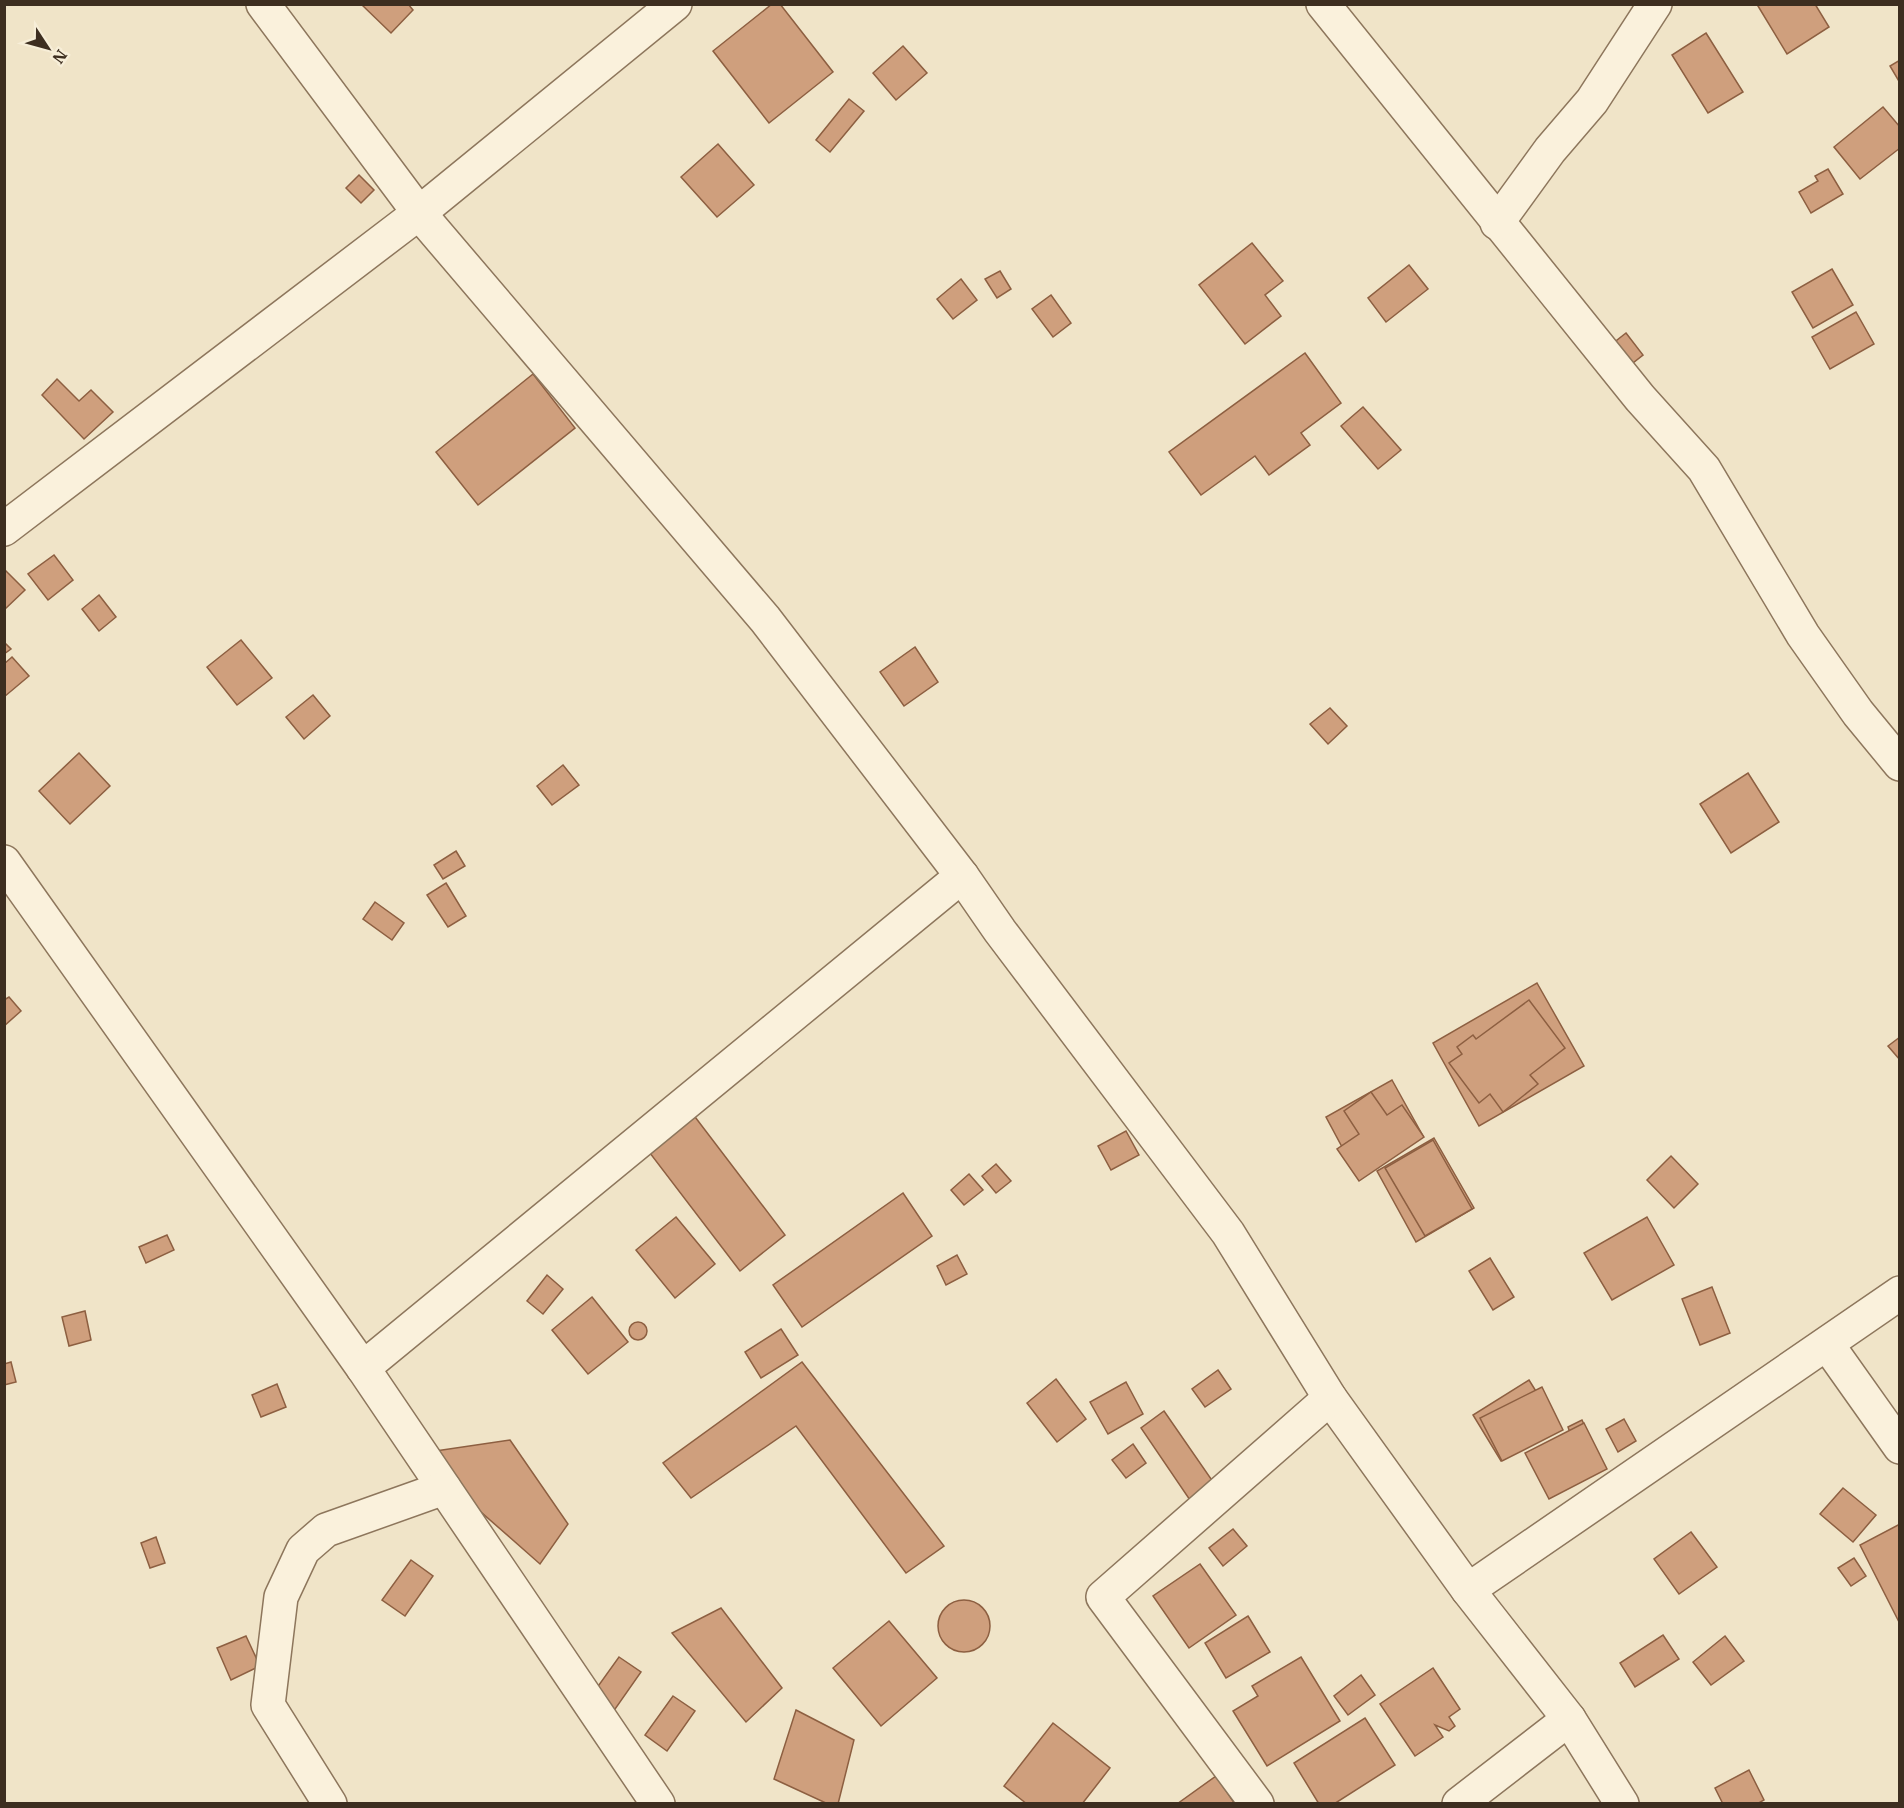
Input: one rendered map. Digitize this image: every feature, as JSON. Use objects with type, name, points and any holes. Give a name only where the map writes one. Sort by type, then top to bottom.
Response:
[{"type":"street","points":[[263,4],[419,213],[765,619],[962,876],[999,931],[1228,1233],[1330,1398],[1468,1590],[1569,1719],[1622,1803]]},
{"type":"street","points":[[4,529],[419,213],[675,4]]},
{"type":"street","points":[[1323,4],[1640,398],[1704,469],[1803,635],[1858,713],[1899,764]]},
{"type":"street","points":[[1497,223],[1550,150],[1592,100],[1655,4]]},
{"type":"street","points":[[4,862],[363,1368],[658,1803]]},
{"type":"street","points":[[363,1368],[962,876]]},
{"type":"street","points":[[1468,1590],[1899,1293]]},
{"type":"street","points":[[1827,1344],[1899,1447]]},
{"type":"street","points":[[1257,1803],[1103,1597],[1330,1398]]},
{"type":"street","points":[[330,1803],[268,1705],[281,1597],[303,1550],[326,1530],[444,1488]]},
{"type":"street","points":[[1459,1803],[1569,1719]]},
{"type":"building","points":[[361,4],[408,4],[413,10],[391,33]]},
{"type":"building","points":[[772,4],[780,4],[833,72],[769,123],[713,51]]},
{"type":"building","points":[[1760,4],[1815,4],[1829,27],[1787,54],[1758,6]]},
{"type":"building","points":[[1706,33],[1743,92],[1708,113],[1672,55]]},
{"type":"building","points":[[903,46],[927,73],[896,100],[873,73]]},
{"type":"building","points":[[1900,60],[1900,83],[1890,66]]},
{"type":"building","points":[[849,99],[864,111],[830,152],[816,140]]},
{"type":"building","points":[[1883,107],[1900,127],[1900,148],[1860,179],[1834,147]]},
{"type":"building","points":[[718,144],[754,185],[717,217],[681,177]]},
{"type":"building","points":[[1828,169],[1843,194],[1811,213],[1799,192],[1818,181],[1815,176]]},
{"type":"building","points":[[359,175],[374,190],[361,203],[346,188]]},
{"type":"building","points":[[1252,243],[1283,281],[1265,295],[1281,316],[1245,344],[1199,285]]},
{"type":"building","points":[[1409,265],[1428,289],[1386,322],[1368,298]]},
{"type":"building","points":[[1832,269],[1853,305],[1813,328],[1792,292]]},
{"type":"building","points":[[1000,271],[1011,289],[997,298],[985,279]]},
{"type":"building","points":[[961,279],[977,300],[953,319],[937,299]]},
{"type":"building","points":[[1051,295],[1071,323],[1053,337],[1032,309]]},
{"type":"building","points":[[1856,312],[1874,344],[1830,369],[1812,337]]},
{"type":"building","points":[[1626,333],[1643,355],[1624,370],[1607,348]]},
{"type":"building","points":[[1305,353],[1341,403],[1301,433],[1310,445],[1269,475],[1255,456],[1201,495],[1169,452]]},
{"type":"building","points":[[533,374],[575,428],[478,505],[436,452]]},
{"type":"building","points":[[57,379],[79,401],[91,390],[113,412],[84,439],[42,395]]},
{"type":"building","points":[[1363,407],[1401,450],[1378,469],[1341,426]]},
{"type":"building","points":[[54,555],[73,580],[48,600],[28,574]]},
{"type":"building","points":[[6,571],[25,590],[4,610],[4,572]]},
{"type":"building","points":[[99,595],[116,617],[99,631],[82,609]]},
{"type":"building","points":[[241,640],[272,678],[237,705],[207,667]]},
{"type":"building","points":[[4,642],[11,649],[4,654]]},
{"type":"building","points":[[915,647],[938,682],[904,706],[880,672]]},
{"type":"building","points":[[12,657],[29,676],[4,697],[4,664]]},
{"type":"building","points":[[313,695],[330,716],[304,739],[286,717]]},
{"type":"building","points":[[1330,708],[1347,726],[1328,744],[1310,724]]},
{"type":"building","points":[[79,753],[110,786],[70,824],[39,791]]},
{"type":"building","points":[[563,765],[579,785],[552,805],[537,786]]},
{"type":"building","points":[[1748,773],[1779,822],[1731,853],[1700,804]]},
{"type":"building","points":[[456,851],[465,866],[443,879],[434,865]]},
{"type":"building","points":[[446,883],[466,916],[448,927],[427,895]]},
{"type":"building","points":[[375,902],[404,923],[392,940],[363,919]]},
{"type":"building","points":[[1537,983],[1584,1066],[1479,1126],[1433,1043]]},
{"type":"building","points":[[9,997],[21,1011],[4,1026],[4,1000]]},
{"type":"building","points":[[1529,1000],[1565,1048],[1530,1075],[1538,1084],[1503,1112],[1490,1094],[1479,1103],[1449,1063],[1462,1054],[1457,1047],[1473,1035],[1476,1039]]},
{"type":"building","points":[[1900,1037],[1900,1060],[1888,1046]]},
{"type":"building","points":[[1392,1080],[1423,1136],[1356,1173],[1326,1117]]},
{"type":"building","points":[[1371,1092],[1387,1115],[1402,1105],[1424,1137],[1359,1181],[1337,1149],[1359,1134],[1344,1111]]},
{"type":"building","points":[[689,1109],[785,1235],[740,1271],[643,1144]]},
{"type":"building","points":[[1126,1131],[1139,1155],[1111,1170],[1098,1146]]},
{"type":"building","points":[[1434,1138],[1474,1208],[1416,1242],[1377,1171]]},
{"type":"building","points":[[1433,1140],[1472,1209],[1425,1236],[1385,1168]]},
{"type":"building","points":[[1671,1156],[1698,1184],[1674,1208],[1647,1180]]},
{"type":"building","points":[[996,1164],[1011,1181],[996,1193],[982,1176]]},
{"type":"building","points":[[969,1174],[983,1190],[964,1205],[951,1190]]},
{"type":"building","points":[[903,1193],[932,1236],[802,1327],[773,1285]]},
{"type":"building","points":[[676,1217],[715,1264],[675,1298],[636,1250]]},
{"type":"building","points":[[1647,1217],[1674,1265],[1612,1300],[1584,1253]]},
{"type":"building","points":[[167,1235],[174,1250],[146,1263],[139,1247]]},
{"type":"building","points":[[957,1255],[967,1274],[946,1285],[937,1266]]},
{"type":"building","points":[[1490,1258],[1514,1297],[1493,1310],[1469,1271]]},
{"type":"building","points":[[547,1275],[563,1289],[543,1314],[527,1301]]},
{"type":"building","points":[[1712,1287],[1730,1333],[1700,1345],[1682,1299]]},
{"type":"building","points":[[592,1297],[628,1342],[588,1374],[552,1330]]},
{"type":"building","points":[[85,1311],[91,1340],[69,1346],[62,1317]]},
{"type":"building","points":[[638,1322],[644,1325],[647,1331],[644,1337],[638,1340],[632,1337],[629,1331],[632,1325]]},
{"type":"building","points":[[781,1329],[798,1355],[761,1378],[745,1352]]},
{"type":"building","points":[[11,1362],[16,1382],[4,1385],[4,1364]]},
{"type":"building","points":[[802,1362],[944,1546],[906,1573],[796,1426],[691,1498],[663,1463]]},
{"type":"building","points":[[1218,1370],[1231,1389],[1205,1407],[1192,1389]]},
{"type":"building","points":[[1056,1379],[1086,1419],[1057,1442],[1027,1403]]},
{"type":"building","points":[[1529,1380],[1557,1425],[1501,1461],[1473,1415]]},
{"type":"building","points":[[1126,1382],[1143,1414],[1108,1434],[1090,1402]]},
{"type":"building","points":[[277,1384],[286,1407],[261,1417],[252,1395]]},
{"type":"building","points":[[1542,1387],[1563,1430],[1502,1461],[1480,1418]]},
{"type":"building","points":[[1164,1411],[1218,1489],[1194,1506],[1141,1428]]},
{"type":"building","points":[[1624,1419],[1636,1441],[1618,1452],[1606,1429]]},
{"type":"building","points":[[1582,1420],[1603,1466],[1550,1491],[1532,1451],[1570,1433],[1568,1427]]},
{"type":"building","points":[[1584,1423],[1607,1469],[1549,1499],[1525,1453]]},
{"type":"building","points":[[510,1440],[568,1524],[540,1564],[415,1454]]},
{"type":"building","points":[[1133,1444],[1146,1463],[1126,1478],[1112,1460]]},
{"type":"building","points":[[1843,1488],[1876,1515],[1853,1542],[1820,1514]]},
{"type":"building","points":[[1900,1524],[1900,1624],[1860,1545]]},
{"type":"building","points":[[1233,1529],[1247,1546],[1223,1566],[1209,1548]]},
{"type":"building","points":[[1691,1532],[1717,1567],[1679,1594],[1654,1559]]},
{"type":"building","points":[[156,1537],[165,1563],[150,1568],[141,1543]]},
{"type":"building","points":[[1854,1558],[1866,1576],[1851,1586],[1838,1568]]},
{"type":"building","points":[[411,1560],[433,1576],[405,1616],[382,1600]]},
{"type":"building","points":[[1200,1564],[1236,1615],[1189,1648],[1153,1596]]},
{"type":"building","points":[[964,1600],[974,1602],[982,1608],[988,1616],[990,1626],[988,1636],[982,1644],[974,1650],[964,1652],[954,1650],[946,1644],[940,1636],[938,1626],[940,1616],[946,1608],[954,1602]]},
{"type":"building","points":[[721,1608],[782,1688],[746,1722],[672,1633]]},
{"type":"building","points":[[1248,1616],[1270,1652],[1226,1678],[1205,1643]]},
{"type":"building","points":[[889,1621],[937,1678],[881,1726],[833,1668]]},
{"type":"building","points":[[1663,1635],[1679,1659],[1635,1687],[1620,1663]]},
{"type":"building","points":[[246,1636],[260,1666],[231,1680],[217,1648]]},
{"type":"building","points":[[1725,1636],[1744,1661],[1711,1685],[1693,1662]]},
{"type":"building","points":[[619,1657],[641,1672],[613,1712],[591,1696]]},
{"type":"building","points":[[1301,1657],[1340,1721],[1267,1766],[1233,1711],[1258,1696],[1252,1686]]},
{"type":"building","points":[[1433,1668],[1460,1709],[1449,1717],[1455,1726],[1449,1731],[1435,1725],[1443,1737],[1415,1756],[1380,1704]]},
{"type":"building","points":[[1361,1675],[1375,1695],[1348,1715],[1334,1696]]},
{"type":"building","points":[[673,1696],[695,1711],[667,1751],[645,1735]]},
{"type":"building","points":[[796,1710],[854,1740],[838,1804],[828,1804],[774,1779]]},
{"type":"building","points":[[1365,1718],[1395,1765],[1334,1804],[1319,1804],[1294,1763]]},
{"type":"building","points":[[1053,1723],[1110,1768],[1082,1804],[1027,1804],[1004,1786]]},
{"type":"building","points":[[1749,1770],[1764,1800],[1757,1804],[1723,1804],[1715,1788]]},
{"type":"building","points":[[1216,1776],[1235,1804],[1177,1804]]}]
